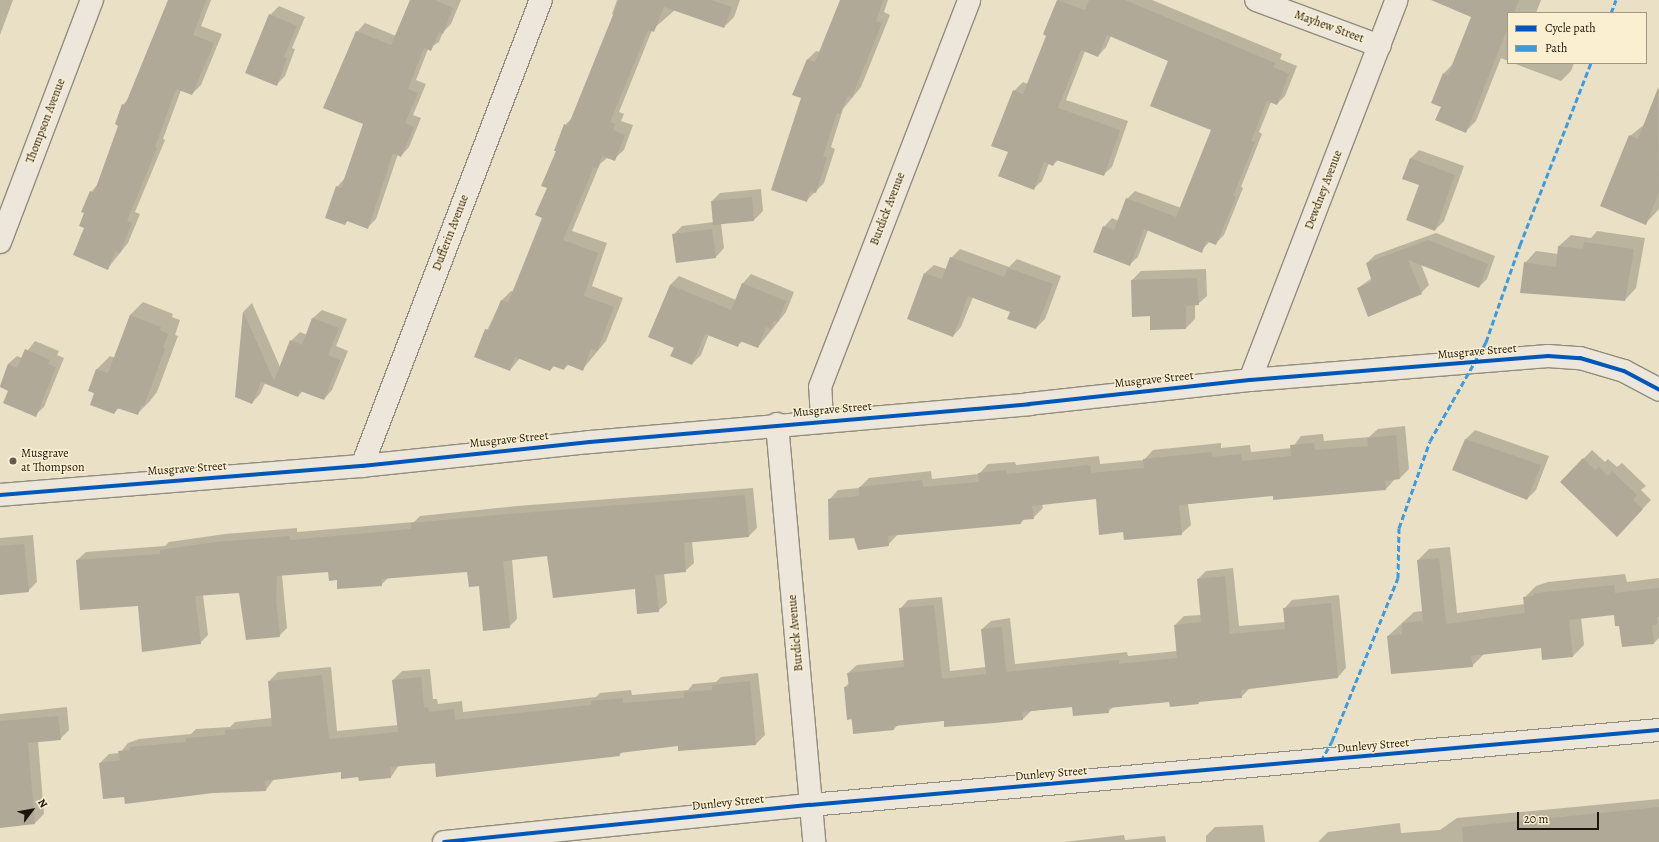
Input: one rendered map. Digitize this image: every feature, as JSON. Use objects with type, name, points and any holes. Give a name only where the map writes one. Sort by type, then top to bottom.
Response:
[{"type":"street","name":"Thompson Avenue","points":[[0,242],[92,0]]},
{"type":"street","name":"Dufferin Avenue","points":[[362,466],[541,0]]},
{"type":"street","name":"Burdick Avenue","points":[[822,420],[820,387],[969,0]]},
{"type":"street","name":"Mayhew Street","points":[[1256,0],[1380,46]]},
{"type":"street","name":"Dewdney Avenue","points":[[1250,380],[1397,0]]},
{"type":"street","name":"Musgrave Street","points":[[0,496],[362,466],[777,424],[1029,404],[1250,380],[1548,356],[1580,358],[1624,371],[1659,390]]},
{"type":"street","name":"Burdick Avenue","points":[[777,424],[814,842]]},
{"type":"street","name":"Dunlevy Street","points":[[444,842],[810,805],[1659,730]]},
{"type":"building","points":[[168,0],[206,0],[193,35],[214,43],[192,95],[176,89],[155,147],[157,148],[127,221],[132,223],[120,253],[115,251],[108,270],[73,255],[84,228],[79,226],[84,213],[81,212],[90,191],[94,193],[118,126],[115,124],[122,104],[125,105]]},
{"type":"building","points":[[410,0],[435,0],[453,8],[443,34],[439,32],[431,51],[424,48],[408,89],[418,93],[405,123],[414,127],[401,157],[393,153],[368,229],[347,221],[345,225],[325,218],[336,186],[341,188],[363,124],[323,108],[356,31],[391,45]]},
{"type":"building","points":[[619,0],[711,0],[732,7],[724,28],[664,7],[654,32],[648,30],[610,122],[615,124],[613,130],[625,135],[615,161],[602,156],[598,168],[594,167],[563,240],[598,253],[584,296],[614,307],[597,351],[591,349],[583,371],[566,364],[564,370],[553,366],[550,371],[515,357],[510,371],[474,357],[485,329],[489,330],[501,300],[508,303],[542,218],[535,215],[547,188],[541,186],[556,151],[554,151],[564,124],[568,126]]},
{"type":"building","points":[[840,0],[883,0],[876,21],[882,23],[852,97],[848,95],[840,114],[837,113],[823,156],[827,158],[816,193],[810,191],[807,202],[771,190],[801,98],[792,95],[807,59],[815,62]]},
{"type":"building","points":[[1057,0],[1085,10],[1089,0],[1125,0],[1275,63],[1273,67],[1289,74],[1277,105],[1267,101],[1251,141],[1255,142],[1233,196],[1236,197],[1216,245],[1206,241],[1202,253],[1144,229],[1130,266],[1093,252],[1103,226],[1114,230],[1126,198],[1176,217],[1211,130],[1150,106],[1168,61],[1107,35],[1098,57],[1081,50],[1058,108],[1120,130],[1104,176],[1056,160],[1053,166],[1044,162],[1034,190],[998,176],[1008,152],[991,146],[1013,90],[1023,94],[1046,36],[1043,34]]},
{"type":"building","points":[[1431,0],[1519,0],[1514,12],[1507,12],[1507,30],[1466,133],[1435,120],[1441,107],[1431,103],[1443,73],[1448,75],[1471,17]]},
{"type":"building","points":[[269,14],[297,26],[284,57],[287,58],[277,86],[245,73]]},
{"type":"building","points":[[1658,88],[1659,192],[1646,225],[1600,206],[1629,135],[1638,139]]},
{"type":"building","points":[[1410,158],[1455,175],[1435,231],[1406,220],[1419,185],[1402,179]]},
{"type":"building","points":[[752,197],[754,221],[713,225],[711,201]]},
{"type":"building","points":[[712,229],[716,258],[676,263],[672,234]]},
{"type":"building","points":[[1428,240],[1488,264],[1479,288],[1408,260],[1422,294],[1368,317],[1357,288],[1372,282],[1366,263]]},
{"type":"building","points":[[1584,242],[1634,249],[1625,301],[1520,293],[1524,262],[1556,267],[1558,246],[1583,249]]},
{"type":"building","points":[[950,257],[1004,277],[1008,268],[1053,284],[1036,329],[1007,319],[1010,312],[968,296],[953,337],[907,319],[924,273],[942,279]]},
{"type":"building","points":[[1197,278],[1199,305],[1186,306],[1186,329],[1150,330],[1150,316],[1132,317],[1131,280]]},
{"type":"building","points":[[742,283],[786,301],[778,322],[774,321],[771,329],[766,327],[758,348],[740,341],[738,347],[705,334],[692,365],[670,356],[674,348],[648,337],[670,285],[731,310]]},
{"type":"building","points":[[243,311],[274,381],[290,340],[302,345],[312,318],[339,328],[328,355],[340,360],[324,400],[300,391],[298,397],[261,382],[252,404],[235,397]]},
{"type":"building","points":[[130,315],[161,327],[160,330],[168,334],[163,348],[165,349],[144,406],[141,405],[138,415],[117,408],[114,414],[90,405],[94,393],[88,391],[96,369],[108,373]]},
{"type":"building","points":[[25,349],[50,360],[48,364],[56,367],[36,417],[3,403],[8,391],[0,387],[8,364],[17,368]]},
{"type":"building","points":[[1396,435],[1400,479],[1385,481],[1386,490],[1273,500],[1273,496],[1179,505],[1182,535],[1124,540],[1123,532],[1099,535],[1096,499],[1032,506],[1034,519],[1021,520],[1021,524],[888,536],[889,546],[858,550],[854,538],[829,540],[828,499],[859,496],[859,487],[922,480],[923,487],[979,482],[978,473],[1006,470],[1007,474],[1090,465],[1091,473],[1144,468],[1143,459],[1212,452],[1212,457],[1241,454],[1242,461],[1291,456],[1290,445],[1314,443],[1315,450],[1368,446],[1367,438]]},
{"type":"building","points":[[1465,439],[1541,465],[1527,500],[1452,470]]},
{"type":"building","points":[[1583,458],[1595,470],[1599,467],[1608,476],[1612,471],[1637,495],[1633,500],[1643,509],[1617,537],[1560,482]]},
{"type":"building","points":[[745,495],[749,537],[684,543],[686,572],[655,575],[659,612],[637,614],[635,589],[553,598],[547,556],[503,561],[510,628],[483,631],[479,586],[469,587],[467,572],[381,579],[382,586],[337,589],[337,580],[329,581],[328,572],[277,576],[276,601],[280,637],[246,640],[239,593],[195,596],[201,644],[142,652],[138,606],[80,610],[76,560],[160,554],[160,550],[216,542],[289,536],[290,540],[411,529],[411,523]]},
{"type":"building","points":[[24,544],[29,592],[0,595],[0,546]]},
{"type":"building","points":[[1439,558],[1446,624],[1525,613],[1523,597],[1533,596],[1535,593],[1614,585],[1615,593],[1659,588],[1659,617],[1657,617],[1657,624],[1652,625],[1654,644],[1622,647],[1619,626],[1615,626],[1614,615],[1569,620],[1573,657],[1542,660],[1541,648],[1471,656],[1473,667],[1391,674],[1387,636],[1402,634],[1402,623],[1423,621],[1417,560]]},
{"type":"building","points":[[1225,576],[1230,634],[1285,629],[1283,608],[1331,603],[1338,678],[1241,690],[1242,698],[1198,702],[1199,704],[1170,707],[1169,702],[1108,708],[1109,713],[1073,716],[1072,707],[1022,712],[1023,720],[995,723],[944,727],[944,721],[894,726],[894,730],[853,734],[852,719],[847,720],[844,687],[849,687],[847,673],[904,667],[899,608],[934,605],[942,679],[986,674],[981,629],[1002,627],[1006,672],[1119,660],[1119,664],[1177,658],[1174,625],[1201,622],[1197,579]]},
{"type":"building","points":[[322,675],[329,739],[398,732],[392,680],[421,677],[424,708],[428,707],[429,712],[454,709],[455,720],[591,705],[591,701],[623,698],[623,703],[684,698],[684,692],[712,690],[712,685],[750,681],[756,745],[678,751],[678,746],[619,753],[620,756],[436,777],[435,763],[390,767],[391,778],[359,781],[358,777],[341,779],[341,772],[265,781],[266,791],[213,793],[125,804],[124,797],[103,799],[99,763],[120,760],[118,751],[130,750],[130,747],[186,742],[186,738],[225,735],[225,730],[272,726],[268,681]]},
{"type":"building","points":[[58,716],[61,740],[28,743],[35,824],[0,828],[0,721]]},
{"type":"building","points":[[1659,807],[1659,842],[1463,842],[1462,827]]},
{"type":"marked path","points":[[1611,12],[1616,0]]},
{"type":"marked path","points":[[1321,761],[1332,741],[1398,578],[1399,528],[1430,441],[1486,342],[1520,245],[1591,64]]},
{"type":"cycle path","points":[[0,495],[362,466],[590,442],[1029,404],[1250,380],[1548,356],[1580,358],[1624,371],[1659,390]]},
{"type":"cycle path","points":[[444,842],[810,805],[1659,730]]},
{"type":"place","name":"Musgrave at Thompson","points":[[13,461]]}]
